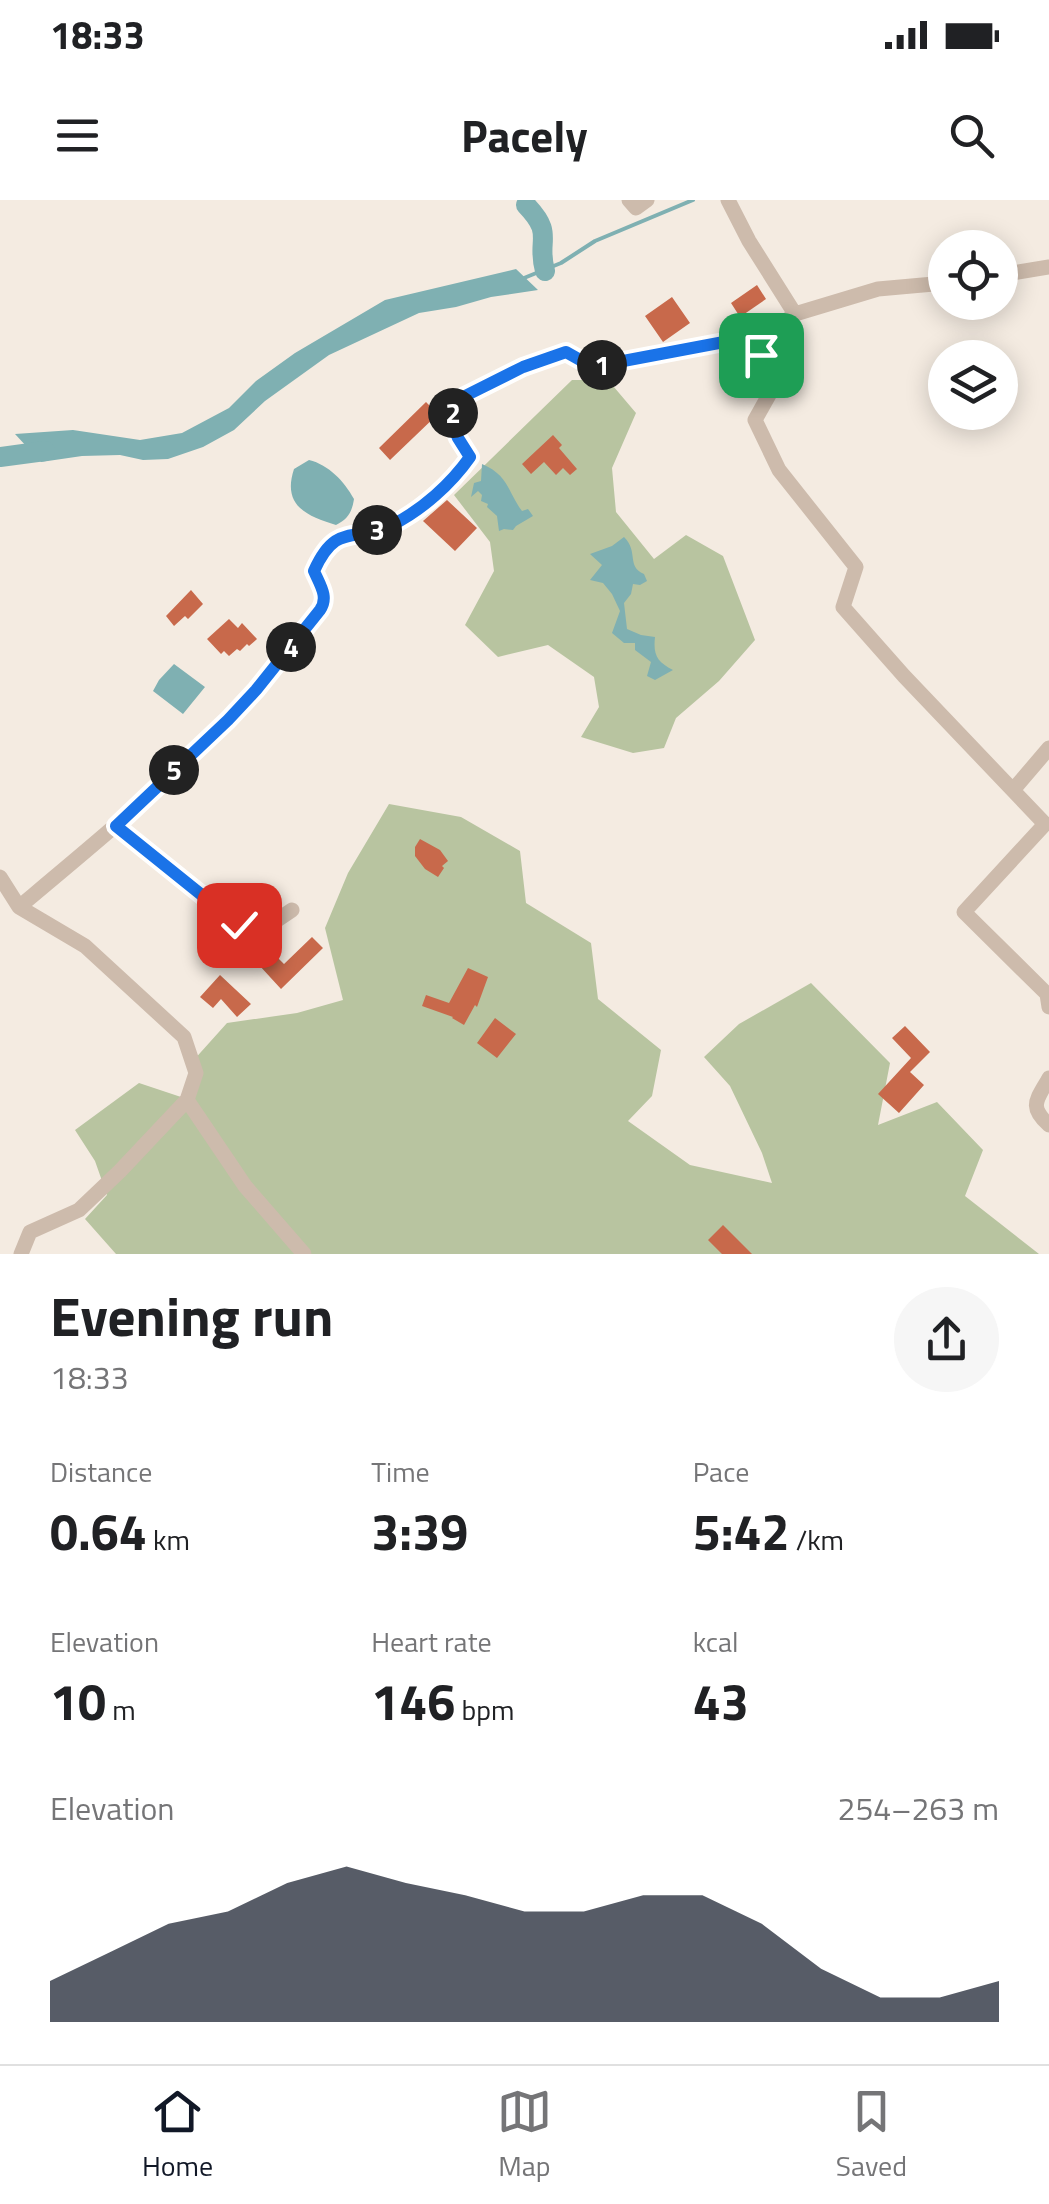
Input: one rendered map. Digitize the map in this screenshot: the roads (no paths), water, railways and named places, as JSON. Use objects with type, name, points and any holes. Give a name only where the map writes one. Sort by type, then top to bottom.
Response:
[{"type":"street","points":[[629,200],[636,208],[647,200]]},
{"type":"street","points":[[728,200],[795,314]]},
{"type":"street","points":[[1018,272],[1049,267]]},
{"type":"street","points":[[20,907],[116,826],[256,690],[324,603],[314,571],[332,544],[349,535],[386,528],[414,513],[460,471],[470,457],[450,417],[463,397],[523,367],[566,352],[582,361],[602,365],[724,342],[743,346],[756,343],[795,314],[878,289],[928,284]]},
{"type":"street","points":[[756,343],[774,386],[756,420],[779,470],[856,566],[842,607],[1045,824],[964,912],[1047,994],[1049,1008]]},
{"type":"street","points":[[1013,790],[1049,748]]},
{"type":"street","points":[[116,826],[254,935],[292,910]]},
{"type":"street","points":[[0,876],[20,907],[86,946],[184,1036],[196,1073],[188,1100],[120,1171],[78,1210],[30,1232],[21,1254]]},
{"type":"street","points":[[1049,1078],[1035,1109],[1049,1125]]},
{"type":"street","points":[[188,1100],[245,1186],[304,1254]]},
{"type":"water","points":[[516,269],[538,290],[419,313],[329,355],[265,401],[234,430],[203,447],[168,459],[143,460],[120,455],[41,462],[15,434],[73,430],[140,440],[182,433],[229,408],[256,381],[295,353],[385,300]]},
{"type":"water","points":[[309,460],[335,475],[354,499],[349,515],[336,525],[306,513],[294,500],[294,469]]},
{"type":"water","points":[[482,464],[497,473],[522,511],[528,509],[533,516],[513,530],[499,531],[497,516],[481,501],[482,495],[478,491],[471,497],[474,483],[481,481]]},
{"type":"water","points":[[624,537],[635,567],[647,581],[633,584],[624,603],[627,629],[655,637],[657,657],[673,670],[655,680],[647,676],[651,662],[635,650],[635,643],[624,643],[612,633],[620,611],[612,594],[603,583],[590,580],[602,565],[590,554]]},
{"type":"water","points":[[174,664],[205,687],[183,714],[153,691]]},
{"type":"waterway","points":[[524,278],[561,263],[595,241],[693,200]]},
{"type":"waterway","points":[[526,205],[540,223],[545,271]]},
{"type":"waterway","points":[[0,457],[45,451]]}]
